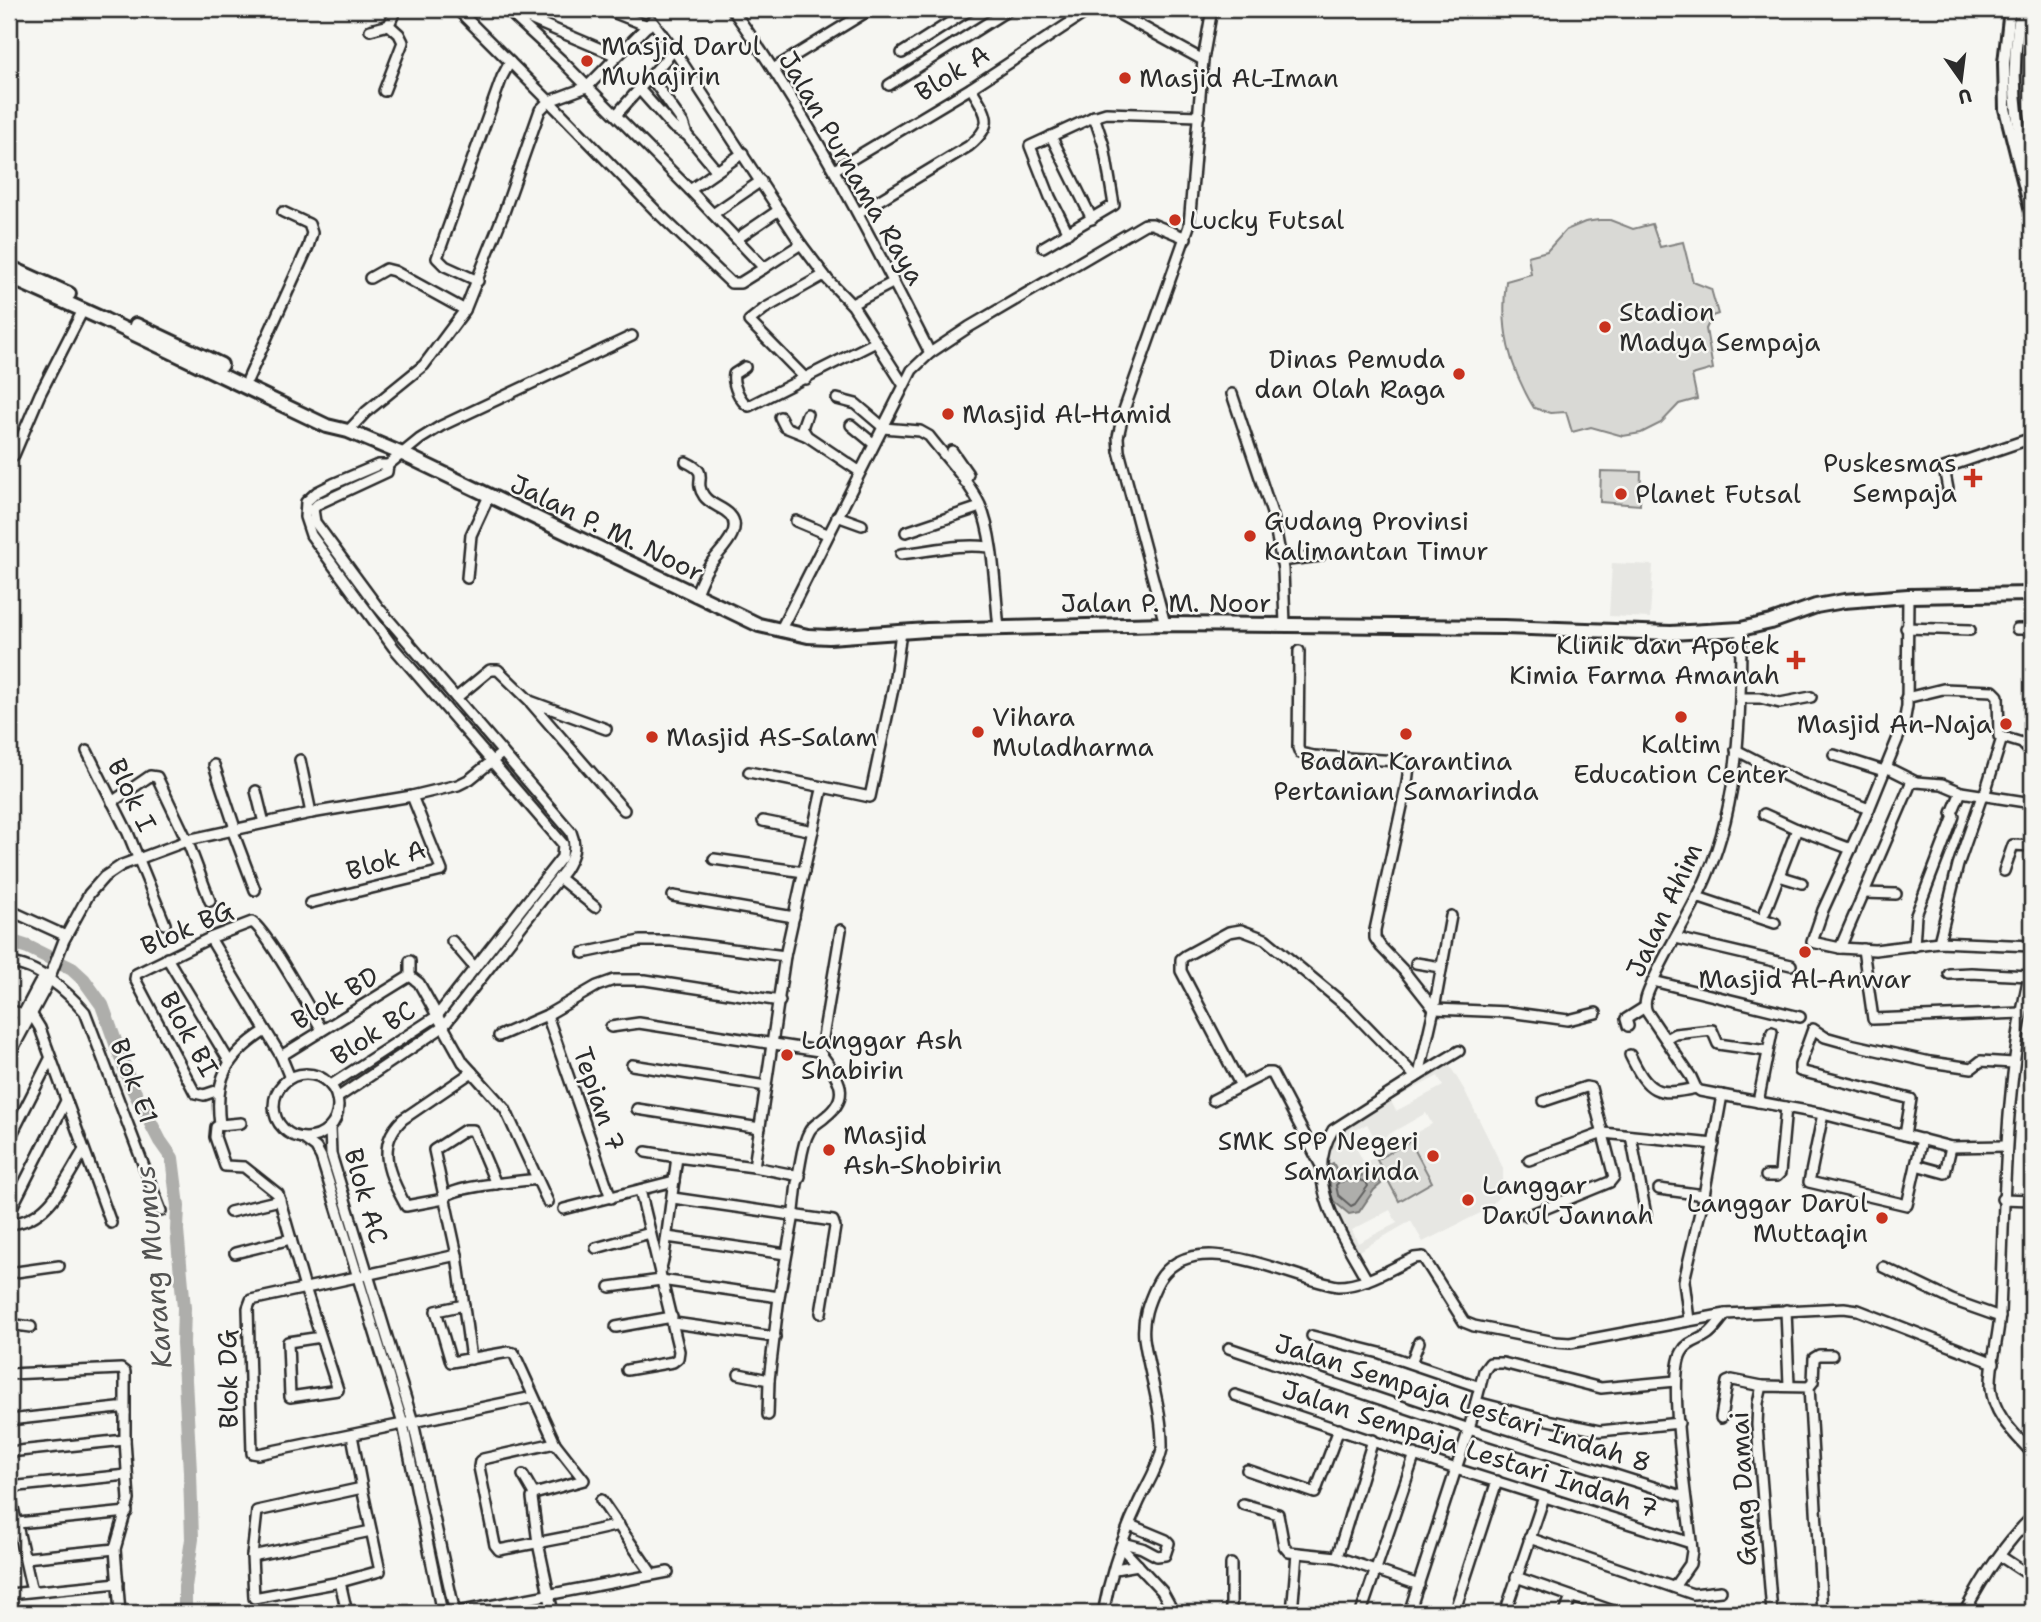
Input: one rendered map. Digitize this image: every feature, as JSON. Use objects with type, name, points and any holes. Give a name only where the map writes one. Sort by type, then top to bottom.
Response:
[{"type":"highway","name":"Jalan P. M. Noor","points":[[9,267],[229,374],[327,426],[344,430],[402,455],[695,596],[759,625],[808,636],[1165,624],[1515,628],[1671,633],[1741,629],[1771,622],[1816,606],[1844,601],[1908,596],[2032,594]]},
{"type":"highway","name":"Jalan P. M. Noor","points":[[9,277],[229,374],[248,379],[336,422],[344,430]]},
{"type":"main road","points":[[2010,9],[2004,63],[2005,109],[2032,212]]},
{"type":"main road","points":[[2021,9],[2017,29],[2014,101],[2032,179]]},
{"type":"street","points":[[370,30],[389,25],[397,9]]},
{"type":"street","points":[[457,9],[506,69],[731,283],[740,283],[802,244]]},
{"type":"street","points":[[466,18],[473,9]]},
{"type":"street","points":[[608,9],[648,26]]},
{"type":"street","name":"Jalan Purnama Raya","points":[[732,9],[773,69],[834,170],[930,353]]},
{"type":"street","points":[[773,69],[871,9]]},
{"type":"street","points":[[902,53],[971,9]]},
{"type":"street","points":[[889,85],[1010,9]]},
{"type":"street","name":"Blok A","points":[[834,170],[971,88],[1091,9]]},
{"type":"street","points":[[1110,9],[1203,60]]},
{"type":"street","points":[[1165,624],[1119,451],[1118,437],[1136,373],[1185,237],[1193,198],[1203,60],[1212,9]]},
{"type":"street","points":[[508,10],[617,56]]},
{"type":"street","points":[[508,10],[616,115],[738,238],[764,268]]},
{"type":"street","points":[[344,430],[424,365],[465,310],[545,105],[587,87],[653,21],[802,244],[824,275],[852,304],[903,384]]},
{"type":"street","points":[[384,91],[403,43],[400,34],[389,25]]},
{"type":"street","points":[[2017,29],[2032,33]]},
{"type":"street","points":[[616,115],[674,50]]},
{"type":"street","points":[[478,281],[445,266],[438,258],[506,69]]},
{"type":"street","points":[[650,76],[683,123],[687,135]]},
{"type":"street","points":[[858,213],[969,146],[981,136],[987,125],[986,116],[971,88]]},
{"type":"street","points":[[639,89],[673,127],[687,135],[717,171]]},
{"type":"street","points":[[1068,233],[1030,146],[1106,113],[1199,116]]},
{"type":"street","points":[[1043,247],[1112,207],[1114,202],[1104,146],[1094,116]]},
{"type":"street","points":[[1051,136],[1092,219]]},
{"type":"street","points":[[690,190],[743,153]]},
{"type":"street","points":[[713,214],[761,181]]},
{"type":"street","points":[[738,238],[779,210]]},
{"type":"street","points":[[248,379],[311,239],[309,224],[283,212]]},
{"type":"street","points":[[780,631],[912,370],[930,353],[992,313],[1145,224],[1152,224],[1185,237]]},
{"type":"street","points":[[370,278],[386,269],[394,271],[465,310]]},
{"type":"street","points":[[809,377],[749,321],[824,275]]},
{"type":"street","points":[[852,304],[894,282]]},
{"type":"street","points":[[14,455],[40,394],[83,310]]},
{"type":"street","points":[[489,762],[394,648],[319,549],[307,527],[309,510],[387,472],[387,465],[419,439],[441,426],[632,336]]},
{"type":"street","points":[[745,367],[734,374],[733,379],[746,406],[876,342]]},
{"type":"street","points":[[1232,394],[1273,516],[1281,561],[1284,625]]},
{"type":"street","points":[[837,399],[856,404],[886,423],[925,433],[965,482],[980,507],[989,547],[999,628]]},
{"type":"street","points":[[807,414],[802,428],[807,436]]},
{"type":"street","points":[[780,417],[785,427],[807,436],[859,471]]},
{"type":"street","points":[[851,425],[874,444]]},
{"type":"street","points":[[1948,489],[1944,468],[2032,438]]},
{"type":"street","points":[[952,451],[968,474],[965,482]]},
{"type":"street","points":[[686,463],[698,468],[701,472],[700,489],[703,495],[733,517],[734,525],[733,535],[710,564],[695,596]]},
{"type":"street","points":[[467,578],[471,535],[489,496]]},
{"type":"street","points":[[906,532],[980,507]]},
{"type":"street","points":[[309,510],[320,531],[369,595],[571,832],[574,839],[572,858],[559,878],[443,1027],[337,1098]]},
{"type":"street","points":[[837,516],[862,525]]},
{"type":"street","points":[[796,521],[827,534]]},
{"type":"street","points":[[901,554],[963,544],[989,547]]},
{"type":"street","points":[[1281,561],[1320,556]]},
{"type":"street","points":[[1908,596],[1904,723],[1812,939],[1814,943],[1863,949],[1939,942],[2032,946]]},
{"type":"street","points":[[1906,628],[1970,631]]},
{"type":"street","name":"Jalan Ahim","points":[[1696,1088],[1645,1007],[1653,981],[1707,876],[1723,829],[1736,750],[1741,698],[1741,629]]},
{"type":"street","points":[[2017,629],[2032,629]]},
{"type":"street","points":[[749,772],[870,797],[894,684],[901,632]]},
{"type":"street","points":[[1298,651],[1300,753],[1399,761],[1406,762],[1409,766],[1375,938],[1381,947],[1434,1009],[1498,1011],[1568,1020],[1596,1013]]},
{"type":"street","points":[[456,698],[490,670],[498,670],[530,701],[624,810]]},
{"type":"street","points":[[1906,698],[1943,690],[1993,691],[1997,694],[1998,732],[2002,738],[2022,743],[2032,754]]},
{"type":"street","points":[[1741,698],[1760,698],[1780,703],[1811,697]]},
{"type":"street","points":[[530,701],[606,729]]},
{"type":"street","points":[[1939,942],[1958,865],[2002,738]]},
{"type":"street","points":[[1736,750],[1798,782],[1869,809]]},
{"type":"street","name":"Blok I","points":[[87,751],[138,858],[165,924]]},
{"type":"street","points":[[9,1056],[65,938],[89,894],[104,877],[138,858],[187,840],[458,785],[470,779],[502,753]]},
{"type":"street","points":[[1834,755],[1885,769],[1916,782],[1942,784],[1961,792],[2032,803]]},
{"type":"street","points":[[300,761],[311,813]]},
{"type":"street","name":"Blok BC","points":[[331,1085],[437,1016],[562,857],[563,844],[489,762]]},
{"type":"street","points":[[214,765],[255,890]]},
{"type":"street","points":[[112,802],[154,775],[187,840],[210,901]]},
{"type":"street","points":[[1840,948],[1912,783],[1916,782]]},
{"type":"street","points":[[754,1167],[785,957],[823,787]]},
{"type":"street","points":[[256,792],[264,823]]},
{"type":"street","points":[[1914,946],[1916,915],[1946,842],[1954,816],[1952,813],[1961,792]]},
{"type":"street","name":"Blok A","points":[[310,903],[442,871],[412,796]]},
{"type":"street","points":[[1764,814],[1851,849]]},
{"type":"street","points":[[763,821],[813,831]]},
{"type":"street","points":[[1765,912],[1797,829]]},
{"type":"street","points":[[2004,871],[2013,845],[2032,846]]},
{"type":"street","points":[[714,859],[804,872]]},
{"type":"street","points":[[1779,876],[1802,883]]},
{"type":"street","points":[[559,878],[595,907]]},
{"type":"street","points":[[1864,893],[1896,894]]},
{"type":"street","points":[[673,896],[794,917]]},
{"type":"street","points":[[1697,897],[1775,923]]},
{"type":"street","points":[[9,910],[65,938]]},
{"type":"street","points":[[1417,1076],[1434,1009],[1451,916]]},
{"type":"street","name":"Blok BG","points":[[136,974],[210,938],[249,923],[256,924],[322,1030]]},
{"type":"street","points":[[818,1051],[822,1043],[841,930]]},
{"type":"street","points":[[1241,1086],[1181,971],[1180,964],[1185,956],[1204,944],[1228,932],[1241,930],[1265,939],[1352,1010],[1417,1076]]},
{"type":"street","points":[[210,938],[281,1056],[290,1078]]},
{"type":"street","points":[[1676,938],[1791,965]]},
{"type":"street","points":[[452,941],[475,968]]},
{"type":"street","points":[[583,953],[640,941],[671,941],[785,957]]},
{"type":"street","points":[[1863,949],[1873,1019],[2021,1013]]},
{"type":"street","points":[[167,958],[229,1061]]},
{"type":"street","points":[[410,961],[410,976],[419,983],[463,1062],[502,1104],[548,1202]]},
{"type":"street","points":[[1416,962],[1441,967]]},
{"type":"street","name":"Blok E1","points":[[9,963],[48,975],[85,1012],[161,1211]]},
{"type":"street","points":[[2032,963],[2013,1063],[2002,1199],[2000,1317],[1991,1387],[1997,1410],[2032,1454]]},
{"type":"street","points":[[1949,975],[1971,973],[2029,976]]},
{"type":"street","name":"Blok BI","points":[[136,974],[135,979],[195,1093],[204,1095],[219,1090]]},
{"type":"street","name":"Blok BD","points":[[281,1056],[410,976]]},
{"type":"street","points":[[499,1037],[547,1015],[597,986],[627,979],[780,1001]]},
{"type":"street","points":[[1653,981],[1800,1017]]},
{"type":"street","points":[[1628,1026],[1626,1019],[1645,1007]]},
{"type":"street","points":[[9,1012],[28,1014],[40,1028],[111,1223]]},
{"type":"street","points":[[9,1041],[28,1014]]},
{"type":"street","name":"Tepian 7","points":[[547,1015],[611,1198]]},
{"type":"street","points":[[611,1027],[639,1023],[818,1051],[839,1081],[841,1095],[836,1108],[807,1134],[798,1175],[779,1297],[769,1380],[768,1415]]},
{"type":"street","points":[[1905,1135],[1911,1099],[1800,1071],[1813,1029],[1825,1037],[1930,1062],[1972,1068],[1981,1061],[2013,1063]]},
{"type":"street","points":[[1666,1039],[1675,1034],[1712,1030],[1718,1044],[1768,1051]]},
{"type":"street","points":[[220,1125],[217,1100],[229,1061],[247,1043],[265,1031]]},
{"type":"street","points":[[1758,1102],[1772,1032]]},
{"type":"street","points":[[1320,1164],[1333,1130],[1458,1051]]},
{"type":"street","points":[[1630,1055],[1641,1077],[1648,1086],[1657,1091],[1667,1093],[1696,1088],[1823,1114],[1951,1147],[2006,1146]]},
{"type":"street","points":[[9,1140],[50,1059]]},
{"type":"street","points":[[632,1065],[766,1086]]},
{"type":"street","points":[[471,1072],[403,1119],[387,1141],[386,1153],[393,1177],[406,1206],[445,1197],[452,1192],[537,1179]]},
{"type":"street","points":[[1213,1100],[1266,1073],[1272,1073],[1320,1164],[1328,1204],[1367,1280]]},
{"type":"street","points":[[304,1139],[318,1136],[330,1128],[338,1109],[337,1098],[331,1085],[315,1075],[306,1074],[290,1078],[282,1084],[273,1100],[275,1118],[286,1133],[304,1139],[316,1148],[321,1157],[403,1424],[442,1613]]},
{"type":"street","points":[[1527,1216],[1611,1181],[1614,1174],[1592,1090],[1589,1087],[1544,1101]]},
{"type":"street","points":[[1689,1320],[1684,1281],[1704,1195],[1722,1095]]},
{"type":"street","points":[[9,1213],[66,1101]]},
{"type":"street","points":[[1766,1176],[1780,1174],[1786,1107]]},
{"type":"street","points":[[637,1109],[760,1128]]},
{"type":"street","points":[[1823,1114],[1810,1182],[1907,1205],[1922,1139]]},
{"type":"street","points":[[241,1123],[216,1127],[215,1137],[225,1166],[244,1167],[275,1190],[338,1390],[290,1397],[289,1341],[321,1337]]},
{"type":"street","name":"Blok AC","points":[[330,1128],[331,1154],[413,1422],[454,1613]]},
{"type":"street","points":[[471,1359],[457,1255],[434,1150],[465,1130],[473,1130],[496,1184]]},
{"type":"street","points":[[1528,1160],[1603,1133],[1714,1144]]},
{"type":"street","points":[[1631,1136],[1646,1215]]},
{"type":"street","points":[[1916,1165],[1945,1173],[1951,1147]]},
{"type":"street","points":[[9,1224],[21,1223],[48,1207],[85,1150]]},
{"type":"street","points":[[646,1152],[798,1175]]},
{"type":"street","points":[[660,1276],[677,1157]]},
{"type":"street","points":[[564,1209],[674,1181]]},
{"type":"street","points":[[1659,1189],[1704,1195]]},
{"type":"street","points":[[627,1370],[673,1362],[678,1358],[678,1342],[640,1190]]},
{"type":"street","points":[[673,1198],[830,1219],[834,1224],[821,1313]]},
{"type":"street","points":[[2002,1199],[2032,1200]]},
{"type":"street","points":[[230,1212],[280,1200]]},
{"type":"street","points":[[596,1248],[650,1233]]},
{"type":"street","points":[[667,1237],[786,1255]]},
{"type":"street","points":[[235,1252],[291,1239]]},
{"type":"street","points":[[305,1288],[457,1255]]},
{"type":"street","points":[[1103,1613],[1122,1545],[1162,1449],[1143,1326],[1150,1299],[1165,1270],[1182,1260],[1222,1256],[1260,1263],[1332,1286],[1367,1280],[1414,1258],[1423,1257],[1464,1322],[1555,1342],[1576,1342],[1726,1314],[1844,1308],[1858,1310],[1994,1363]]},
{"type":"street","points":[[9,1273],[59,1266]]},
{"type":"street","points":[[1883,1266],[1952,1300],[2000,1317]]},
{"type":"street","points":[[610,1287],[660,1276],[779,1297]]},
{"type":"street","name":"Blok DG","points":[[305,1288],[254,1299],[249,1303],[251,1453],[258,1454],[352,1435]]},
{"type":"street","points":[[464,1305],[436,1311],[451,1362],[514,1353],[555,1443],[583,1480],[534,1494]]},
{"type":"street","points":[[1786,1310],[1789,1385]]},
{"type":"street","points":[[1674,1587],[1690,1564],[1691,1543],[1676,1381],[1678,1360],[1689,1343],[1705,1337],[1726,1314]]},
{"type":"street","points":[[616,1327],[673,1320],[775,1337]]},
{"type":"street","points":[[9,1324],[31,1327]]},
{"type":"street","points":[[1312,1336],[1380,1353],[1479,1387]]},
{"type":"street","points":[[1411,1363],[1419,1342]]},
{"type":"street","name":"Jalan Sempaja Lestari Indah 8","points":[[1229,1348],[1469,1429],[1685,1497]]},
{"type":"street","points":[[1822,1613],[1809,1387],[1813,1382],[1814,1358],[1832,1354]]},
{"type":"street","points":[[1409,1613],[1487,1367],[1497,1361],[1601,1388],[1676,1381]]},
{"type":"street","points":[[9,1374],[123,1370],[126,1379],[125,1440],[129,1500],[115,1549],[120,1613]]},
{"type":"street","points":[[739,1374],[769,1380]]},
{"type":"street","points":[[1721,1418],[1727,1382],[1732,1380],[1762,1386]]},
{"type":"street","name":"Gang Damai","points":[[1772,1613],[1757,1425],[1758,1403],[1762,1386],[1809,1387]]},
{"type":"street","name":"Jalan Sempaja Lestari Indah 7","points":[[1235,1395],[1456,1469],[1691,1543]]},
{"type":"street","points":[[362,1488],[257,1511],[252,1556],[253,1596],[257,1599],[380,1571],[352,1435],[533,1397]]},
{"type":"street","points":[[1476,1402],[1600,1431],[1679,1423]]},
{"type":"street","points":[[9,1420],[118,1408],[123,1408],[125,1413]]},
{"type":"street","points":[[1247,1470],[1315,1493],[1339,1429]]},
{"type":"street","points":[[9,1452],[125,1440]]},
{"type":"street","points":[[1337,1557],[1373,1440]]},
{"type":"street","points":[[555,1443],[481,1460],[479,1467],[495,1545],[499,1550],[619,1525]]},
{"type":"street","points":[[1361,1613],[1415,1454]]},
{"type":"street","points":[[32,1591],[9,1489],[127,1475]]},
{"type":"street","points":[[523,1475],[534,1494],[532,1498],[538,1543],[553,1613]]},
{"type":"street","points":[[1454,1613],[1497,1481]]},
{"type":"street","points":[[1505,1613],[1544,1497]]},
{"type":"street","points":[[601,1500],[652,1574]]},
{"type":"street","points":[[1244,1504],[1276,1511],[1280,1518],[1285,1550],[1337,1557],[1419,1585]]},
{"type":"street","points":[[18,1523],[127,1512]]},
{"type":"street","points":[[1964,1613],[2000,1556],[2032,1517]]},
{"type":"street","points":[[1122,1545],[1142,1548],[1157,1556],[1165,1555],[1169,1548],[1166,1540],[1130,1525]]},
{"type":"street","points":[[252,1556],[372,1531]]},
{"type":"street","points":[[1529,1538],[1697,1595],[1721,1591]]},
{"type":"street","points":[[1122,1545],[1162,1591],[1174,1613]]},
{"type":"street","points":[[25,1558],[115,1549]]},
{"type":"street","points":[[1292,1613],[1297,1553]]},
{"type":"street","points":[[2000,1556],[2029,1575]]},
{"type":"street","points":[[1231,1564],[1231,1613]]},
{"type":"street","points":[[1115,1569],[1138,1565]]},
{"type":"street","points":[[454,1613],[668,1572]]},
{"type":"street","points":[[1516,1577],[1619,1613]]},
{"type":"street","points":[[340,1582],[347,1613]]},
{"type":"street","points":[[9,1594],[118,1583]]},
{"type":"street","points":[[1565,1613],[1571,1597]]},
{"type":"shaded area","name":"Stadion Madya Sempaja","points":[[1610,220],[1633,229],[1652,224],[1660,247],[1683,242],[1693,282],[1711,289],[1718,314],[1712,316],[1706,329],[1713,369],[1692,375],[1697,399],[1679,404],[1661,423],[1641,433],[1623,436],[1591,427],[1572,432],[1566,412],[1550,413],[1534,408],[1518,377],[1508,347],[1504,316],[1506,281],[1531,274],[1528,256],[1547,251],[1566,230],[1585,222]]},
{"type":"shaded area","name":"Planet Futsal","points":[[1601,471],[1641,472],[1640,505],[1600,502]]},
{"type":"shaded area","points":[[1612,563],[1653,565],[1650,618],[1609,616]]},
{"type":"shaded area","name":"SMK SPP Negeri Samarinda","points":[[1447,1061],[1503,1168],[1503,1193],[1486,1210],[1423,1242],[1411,1221],[1357,1252],[1328,1199],[1325,1160],[1333,1134]],"holes":[[[1438,1076],[1443,1086],[1396,1111],[1391,1101]],[[1426,1113],[1432,1124],[1389,1147],[1384,1137]],[[1367,1124],[1383,1153],[1364,1163],[1349,1134]],[[1390,1210],[1397,1223],[1358,1243],[1352,1230]]]},
{"type":"shaded area","points":[[1410,1141],[1432,1182],[1399,1201],[1377,1160]]},
{"type":"water","points":[[1333,1163],[1339,1174],[1344,1176],[1358,1169],[1361,1176],[1374,1170],[1381,1184],[1359,1212],[1349,1214],[1331,1199],[1329,1165]]},
{"type":"waterway","name":"Karang Mumus","points":[[9,941],[28,947],[72,969],[84,980],[102,1005],[131,1085],[160,1141],[172,1158],[178,1206],[177,1230],[184,1308],[183,1343],[192,1539],[185,1587],[185,1613]]},
{"type":"place","name":"Masjid Darul Muhajirin","points":[[587,61]]},
{"type":"place","name":"Masjid AL-Iman","points":[[1125,78]]},
{"type":"place","name":"Lucky Futsal","points":[[1175,220]]},
{"type":"place","name":"Stadion Madya Sempaja","points":[[1605,327]]},
{"type":"place","name":"Dinas Pemuda dan Olah Raga","points":[[1459,374]]},
{"type":"place","name":"Masjid Al-Hamid","points":[[948,414]]},
{"type":"place","name":"Puskesmas Sempaja","points":[[1973,478]]},
{"type":"place","name":"Planet Futsal","points":[[1621,494]]},
{"type":"place","name":"Gudang Provinsi Kalimantan Timur","points":[[1250,536]]},
{"type":"place","name":"Klinik dan Apotek Kimia Farma Amanah","points":[[1796,660]]},
{"type":"place","name":"Kaltim Education Center","points":[[1681,717]]},
{"type":"place","name":"Masjid An-Naja","points":[[2006,724]]},
{"type":"place","name":"Vihara Muladharma","points":[[978,732]]},
{"type":"place","name":"Badan Karantina Pertanian Samarinda","points":[[1406,734]]},
{"type":"place","name":"Masjid AS-Salam","points":[[652,737]]},
{"type":"place","name":"Masjid Al-Anwar","points":[[1805,952]]},
{"type":"place","name":"Langgar Ash Shabirin","points":[[787,1055]]},
{"type":"place","name":"Masjid Ash-Shobirin","points":[[829,1150]]},
{"type":"place","name":"SMK SPP Negeri Samarinda","points":[[1433,1156]]},
{"type":"place","name":"Langgar Darul Jannah","points":[[1468,1200]]},
{"type":"place","name":"Langgar Darul Muttaqin","points":[[1882,1218]]}]
